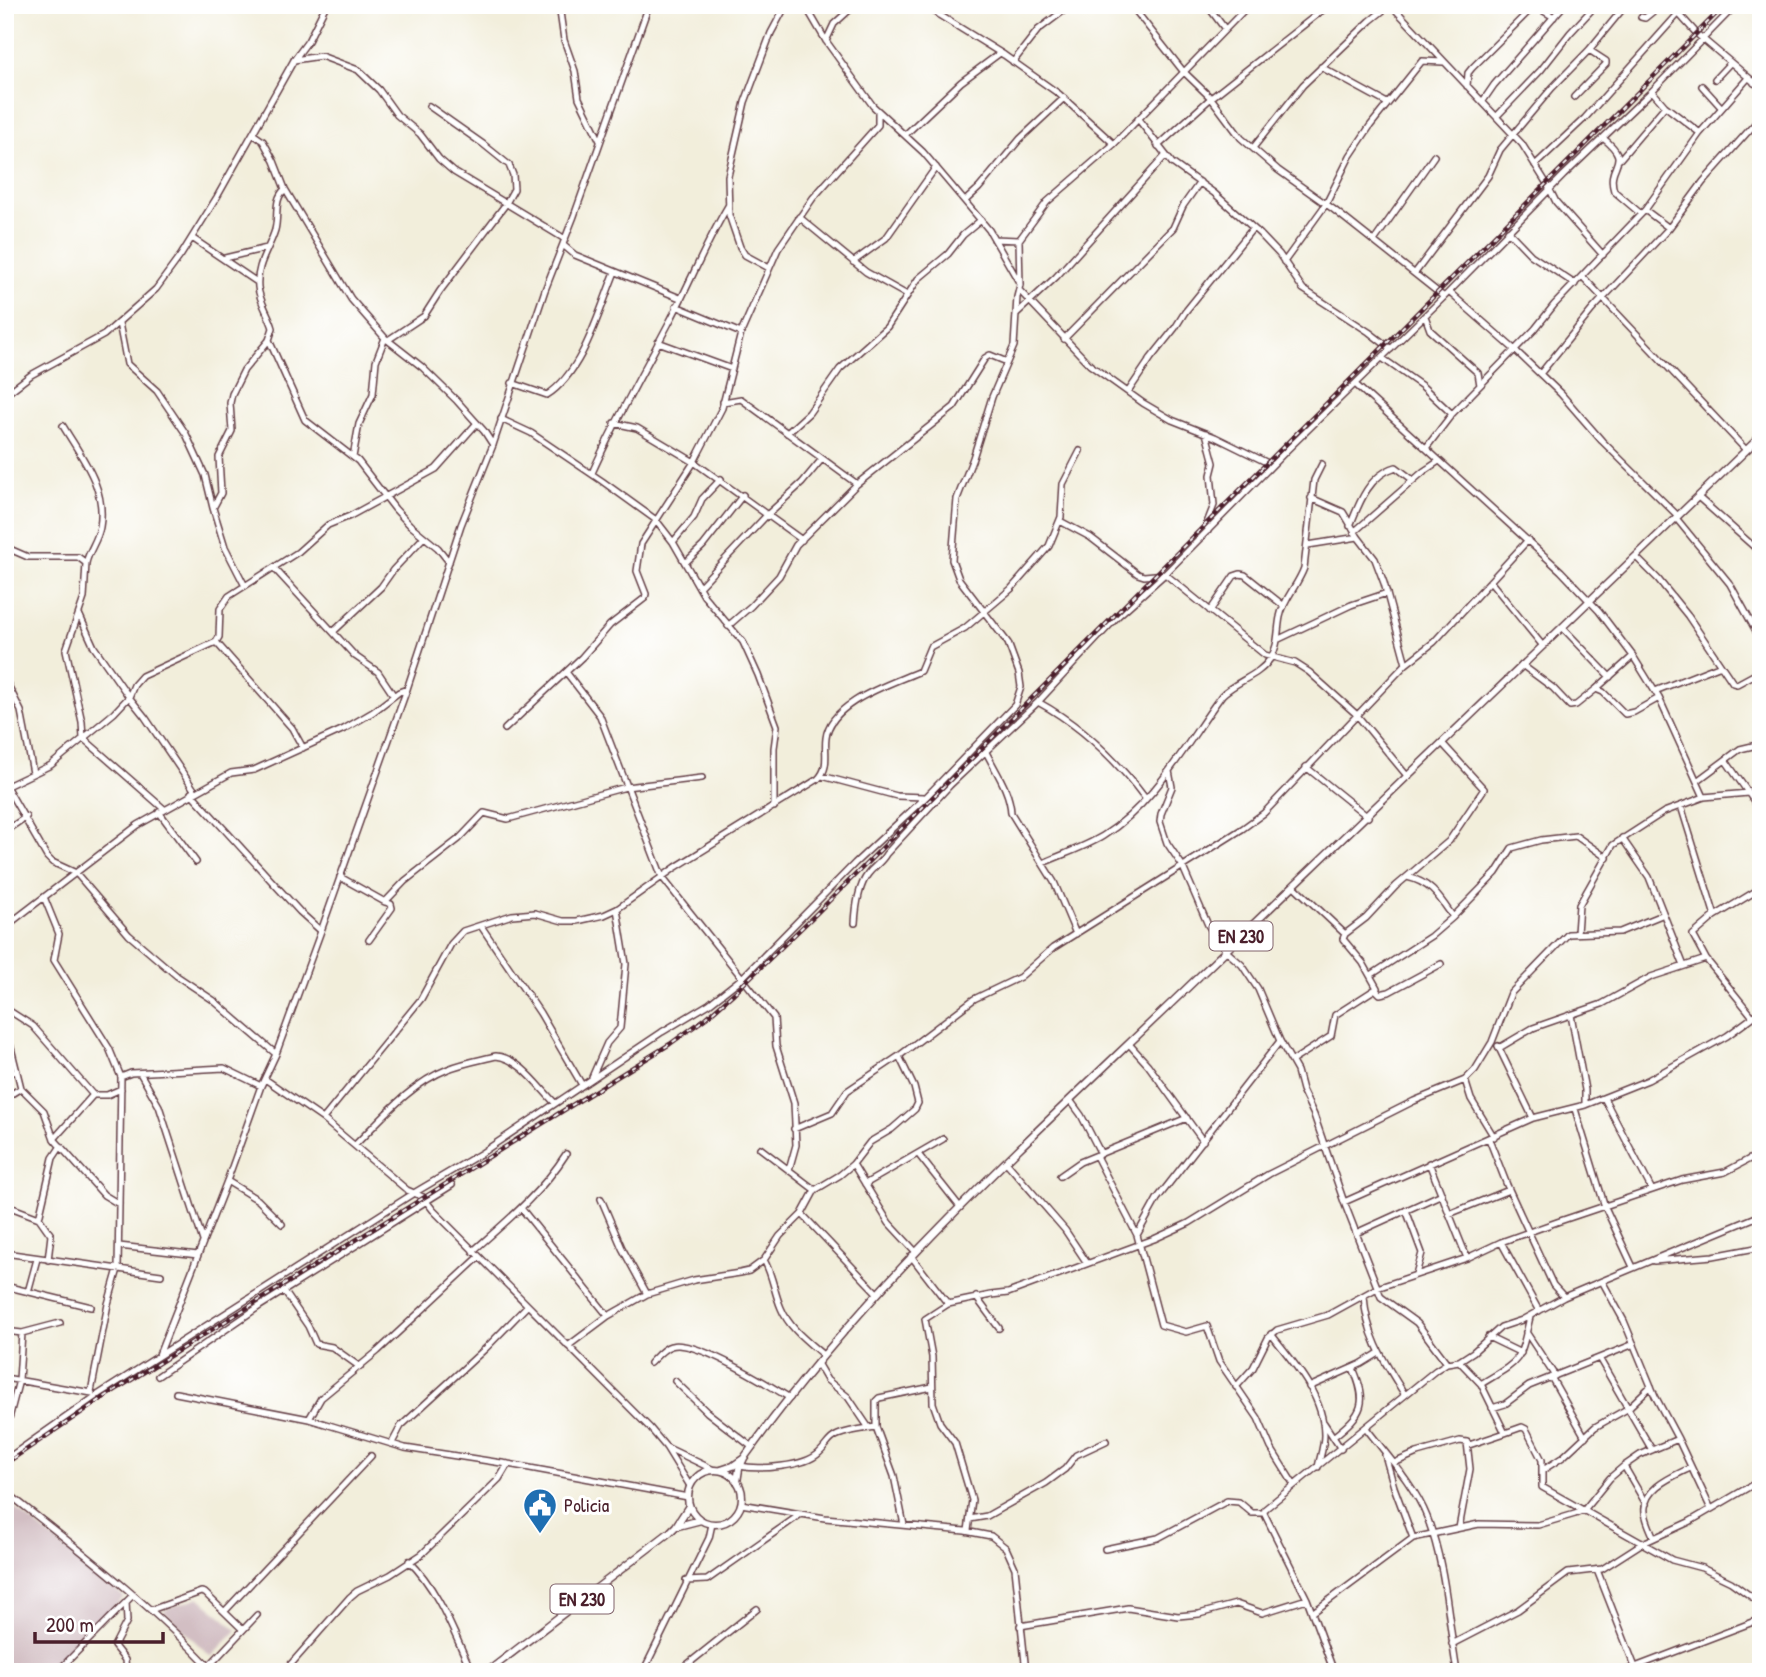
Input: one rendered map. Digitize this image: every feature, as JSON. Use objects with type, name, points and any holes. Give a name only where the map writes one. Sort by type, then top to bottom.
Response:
[{"type":"main road","name":"EN 230","points":[[737,1482],[744,1458],[822,1355],[913,1253],[1761,436]]},
{"type":"main road","name":"EN 230","points":[[716,1471],[733,1466],[744,1458]]},
{"type":"main road","points":[[716,1471],[732,1476],[737,1482],[742,1496],[741,1504],[730,1519],[712,1524],[701,1520],[689,1506],[690,1486],[697,1477],[716,1471]]},
{"type":"main road","name":"EN 230","points":[[676,1526],[689,1506]]},
{"type":"main road","name":"EN 230","points":[[487,1672],[676,1526],[701,1520]]},
{"type":"street","points":[[5,395],[31,375],[81,350],[119,323],[156,289],[192,238],[294,60],[308,41],[326,5]]},
{"type":"street","points":[[559,5],[564,40],[575,71],[579,98],[600,141]]},
{"type":"street","points":[[159,1355],[228,1181],[261,1086],[276,1054],[321,931],[407,689],[461,525],[493,445],[512,383],[649,5]]},
{"type":"street","points":[[769,268],[743,253],[728,206],[728,176],[741,114],[771,33],[786,5]]},
{"type":"street","points":[[805,5],[826,41],[878,111],[936,167],[981,220],[1019,287],[1090,365],[1161,414],[1272,465]]},
{"type":"street","points":[[826,41],[834,24],[855,5]]},
{"type":"street","points":[[923,5],[1000,53],[1064,99],[1114,144]]},
{"type":"street","points":[[1013,62],[1038,30],[1071,5]]},
{"type":"street","points":[[1131,5],[1183,71],[1211,98],[1234,130],[1252,148],[1415,273],[1447,294],[1540,374],[1677,517],[1730,584],[1761,640]]},
{"type":"street","points":[[1207,5],[1226,29]]},
{"type":"street","points":[[5,1460],[159,1355],[480,1154],[592,1077],[709,1004],[742,978],[855,863],[926,797],[1015,705],[1021,687],[1008,643],[954,571],[952,560],[955,509],[992,397],[1014,346],[1017,330],[1019,240],[1047,202],[1114,144],[1249,5]]},
{"type":"street","points":[[1158,146],[1211,98],[1329,5]]},
{"type":"street","points":[[1252,148],[1295,94],[1321,67],[1390,5],[1514,135],[1562,211],[1603,255]]},
{"type":"street","points":[[1467,86],[1468,73],[1472,68],[1535,5],[1554,17]]},
{"type":"street","points":[[1483,101],[1564,5]]},
{"type":"street","points":[[1497,116],[1535,77],[1596,5]]},
{"type":"street","points":[[1415,273],[1488,176],[1498,152],[1626,5]]},
{"type":"street","points":[[1641,17],[1652,15],[1661,5]]},
{"type":"street","points":[[1671,5],[1702,38],[1761,88]]},
{"type":"street","points":[[855,923],[860,891],[868,874],[950,785],[1038,702],[1118,616],[1165,574],[1736,5]]},
{"type":"street","points":[[1535,165],[1585,118],[1679,13]]},
{"type":"street","points":[[817,26],[834,24]]},
{"type":"street","points":[[1574,97],[1606,64],[1606,61],[1589,50]]},
{"type":"street","points":[[905,135],[961,82],[1000,53]]},
{"type":"street","points":[[294,60],[321,56],[358,69],[379,90],[394,111],[420,134],[439,159],[454,172],[564,242],[575,255]]},
{"type":"street","points":[[1284,262],[1326,204],[1350,156],[1387,103],[1420,62],[1443,62]]},
{"type":"street","points":[[1715,79],[1730,63]]},
{"type":"street","points":[[1321,67],[1387,103]]},
{"type":"street","points":[[1754,83],[1761,73]]},
{"type":"street","points":[[1426,448],[1452,414],[1643,212],[1700,133],[1748,78]]},
{"type":"street","points":[[1702,86],[1721,107]]},
{"type":"street","points":[[1651,92],[1700,133]]},
{"type":"street","points":[[965,201],[1023,136],[1064,99]]},
{"type":"street","points":[[354,457],[359,424],[373,394],[376,361],[386,339],[424,316],[514,189],[509,165],[429,106]]},
{"type":"street","points":[[1665,106],[1620,159],[1612,176],[1614,191],[1669,228]]},
{"type":"street","points":[[878,111],[878,125]]},
{"type":"street","points":[[1540,374],[1604,298],[1669,228],[1703,182],[1761,117]]},
{"type":"street","points":[[1138,119],[1166,155],[1253,228],[1284,262],[1303,289],[1391,349]]},
{"type":"street","points":[[505,729],[582,657],[610,625],[645,598],[637,565],[641,544],[694,462],[723,402],[741,333],[769,268],[799,217],[827,180],[878,125],[891,124]]},
{"type":"street","points":[[253,134],[262,141],[274,161],[285,189],[351,299],[386,339],[422,368],[477,423],[493,445]]},
{"type":"street","points":[[1603,138],[1614,147],[1620,159]]},
{"type":"street","points":[[1016,314],[1056,277],[1166,155]]},
{"type":"street","points":[[1374,241],[1434,156]]},
{"type":"street","points":[[853,262],[887,238],[936,167]]},
{"type":"street","points":[[1064,339],[1173,228],[1183,206],[1200,182]]},
{"type":"street","points":[[214,508],[221,493],[219,457],[232,431],[230,398],[244,370],[269,340],[273,328],[258,293],[257,282],[260,262],[275,229],[277,198],[285,189]]},
{"type":"street","points":[[592,473],[614,423],[728,206]]},
{"type":"street","points":[[799,217],[853,262],[908,295]]},
{"type":"street","points":[[787,433],[809,413],[835,374],[887,327],[918,279],[948,254],[963,235],[981,220]]},
{"type":"street","points":[[1128,392],[1185,312],[1253,228]]},
{"type":"street","points":[[1508,231],[1531,256],[1575,285]]},
{"type":"street","points":[[192,238],[257,282]]},
{"type":"street","points":[[994,239],[1019,240]]},
{"type":"street","points":[[225,258],[267,248]]},
{"type":"street","points":[[559,254],[575,255],[680,298]]},
{"type":"street","points":[[512,383],[547,395],[567,377],[581,353],[615,272]]},
{"type":"street","points":[[1583,276],[1746,450]]},
{"type":"street","points":[[676,306],[741,333]]},
{"type":"street","points":[[1425,316],[1430,330],[1478,373],[1480,384]]},
{"type":"street","points":[[119,323],[127,364],[157,391],[186,434],[205,475],[225,547],[245,586]]},
{"type":"street","points":[[1412,328],[1430,330]]},
{"type":"street","points":[[269,340],[305,420],[354,457],[384,496],[449,562]]},
{"type":"street","points":[[658,342],[732,369]]},
{"type":"street","points":[[728,626],[779,576],[793,549],[857,484],[954,407],[985,358],[990,355],[1007,362]]},
{"type":"street","points":[[1382,358],[1422,386],[1452,414]]},
{"type":"street","points":[[1478,373],[1493,372]]},
{"type":"street","points":[[1355,384],[1528,540],[1599,611],[1633,656],[1659,698],[1704,797]]},
{"type":"street","points":[[723,402],[741,399],[857,484]]},
{"type":"street","points":[[502,419],[531,433],[592,473],[656,520],[673,542],[699,587],[747,650],[777,726],[774,748],[774,807]]},
{"type":"street","points":[[276,1054],[129,935],[76,873],[52,862],[6,786],[51,765],[129,697],[142,676],[216,642],[223,603],[298,552],[324,528],[436,469],[477,423]]},
{"type":"street","points":[[614,423],[637,428],[694,462],[802,540]]},
{"type":"street","points":[[63,426],[100,490],[101,525],[86,563],[84,598],[66,654],[82,722],[83,738],[162,810],[196,862]]},
{"type":"street","points":[[1206,433],[1214,463],[1214,505],[1207,523],[1208,531]]},
{"type":"street","points":[[323,1119],[421,999],[463,931],[512,915],[536,913],[563,921],[577,921],[604,915],[822,776],[828,729],[838,713],[875,691],[920,671],[930,648],[965,628],[1011,589],[1049,545],[1060,521],[1063,484],[1080,451]]},
{"type":"street","points":[[699,587],[768,514],[802,483],[822,459]]},
{"type":"street","points":[[1308,545],[1356,534],[1413,481],[1439,461]]},
{"type":"street","points":[[1043,863],[1100,838],[1119,825],[1169,771],[1229,687],[1260,670],[1271,658],[1279,639],[1280,616],[1299,582],[1308,545],[1314,480],[1322,464]]},
{"type":"street","points":[[1350,526],[1362,495],[1385,472],[1395,467],[1413,481]]},
{"type":"street","points":[[673,542],[694,517],[702,499],[721,479]]},
{"type":"street","points":[[685,563],[704,546],[743,495]]},
{"type":"street","points":[[1698,497],[1761,553]]},
{"type":"street","points":[[1311,498],[1341,510],[1375,559],[1406,664]]},
{"type":"street","points":[[1060,521],[1090,537],[1138,574],[1165,574],[1265,656],[1303,667],[1356,714],[1408,777]]},
{"type":"street","points":[[333,632],[381,587],[424,537]]},
{"type":"street","points":[[794,1129],[832,1113],[847,1091],[899,1056],[974,999],[1020,977],[1046,953],[1264,813],[1356,714],[1406,664],[1434,642],[1528,540]]},
{"type":"street","points":[[5,547],[28,557],[78,557],[86,563]]},
{"type":"street","points":[[1636,556],[1658,579],[1733,684],[1761,671]]},
{"type":"street","points":[[274,568],[355,656],[378,672],[394,696]]},
{"type":"street","points":[[1210,611],[1234,576],[1240,574],[1245,575],[1284,606]]},
{"type":"street","points":[[1490,581],[1543,646]]},
{"type":"street","points":[[1279,639],[1351,605],[1387,593]]},
{"type":"street","points":[[5,611],[5,620]]},
{"type":"street","points":[[79,614],[94,647],[145,717],[193,792],[291,903],[321,931]]},
{"type":"street","points":[[1562,628],[1609,677]]},
{"type":"street","points":[[216,642],[292,728],[303,748]]},
{"type":"street","points":[[1522,665],[1553,688],[1570,706],[1576,705],[1633,656]]},
{"type":"street","points":[[1655,691],[1721,665]]},
{"type":"street","points":[[565,672],[598,711],[662,877],[774,1018],[777,1052],[794,1097],[796,1149],[789,1170]]},
{"type":"street","points":[[5,679],[21,711],[33,773]]},
{"type":"street","points":[[5,927],[138,825],[162,810],[231,773],[254,770],[344,729],[407,689]]},
{"type":"street","points":[[1596,689],[1603,692],[1625,714],[1659,698]]},
{"type":"street","points":[[1038,702],[1099,744],[1124,770],[1145,798]]},
{"type":"street","points":[[1441,964],[1389,992],[1380,994],[1371,975],[1343,939],[1345,934],[1449,841],[1484,789],[1442,743]]},
{"type":"street","points":[[1697,781],[1740,749],[1761,744]]},
{"type":"street","points":[[986,752],[1011,802],[1011,813],[1043,863],[1076,934]]},
{"type":"street","points":[[1726,761],[1761,811]]},
{"type":"street","points":[[1306,768],[1368,817]]},
{"type":"street","points":[[1169,771],[1172,787],[1160,822],[1167,843],[1182,865],[1203,915],[1226,951],[1242,965],[1258,989],[1280,1041],[1292,1060],[1377,1289],[1384,1301],[1417,1323],[1447,1363]]},
{"type":"street","points":[[822,776],[897,796],[926,797]]},
{"type":"street","points":[[385,902],[405,881],[459,839],[484,813],[508,819],[626,787],[702,778]]},
{"type":"street","points":[[1577,933],[1579,905],[1611,847],[1664,812],[1704,797],[1748,793]]},
{"type":"street","points":[[1681,806],[1715,916]]},
{"type":"street","points":[[5,831],[26,817]]},
{"type":"street","points":[[1371,975],[1431,936],[1453,917],[1496,873],[1510,850],[1515,847],[1541,839],[1576,836],[1607,858]]},
{"type":"street","points":[[1622,838],[1646,871],[1684,966]]},
{"type":"street","points":[[340,877],[391,904],[392,908],[369,940]]},
{"type":"street","points":[[1407,877],[1424,881],[1453,917]]},
{"type":"street","points":[[1295,887],[1345,934]]},
{"type":"street","points":[[1753,1017],[1706,959],[1694,933],[1715,916],[1761,888]]},
{"type":"street","points":[[44,897],[59,934],[54,960],[109,1048],[121,1077],[118,1269],[90,1392]]},
{"type":"street","points":[[592,1077],[607,1043],[620,1028],[626,964],[617,909]]},
{"type":"street","points":[[968,1531],[972,1500],[969,1485],[958,1461],[954,1443],[937,1416],[932,1357],[925,1319],[948,1304],[991,1294],[1002,1296],[1189,1223],[1269,1174],[1414,1101],[1465,1080],[1475,1070],[1492,1042],[1500,1026],[1508,997],[1566,936],[1577,933],[1620,932],[1664,914]]},
{"type":"street","points":[[481,926],[540,1013],[582,1084]]},
{"type":"street","points":[[1499,1048],[1532,1028],[1602,1004],[1651,977],[1706,959]]},
{"type":"street","points":[[1292,1060],[1331,1035],[1335,1015],[1376,990]]},
{"type":"street","points":[[5,1008],[33,1026],[93,1095]]},
{"type":"street","points":[[1344,1202],[1533,1118],[1575,1109],[1648,1080],[1727,1037],[1761,1011]]},
{"type":"street","points":[[1571,1014],[1585,1090],[1585,1105]]},
{"type":"street","points":[[5,1032],[21,1088],[44,1111],[54,1139],[104,1195],[120,1204]]},
{"type":"street","points":[[1137,1236],[1157,1199],[1280,1041]]},
{"type":"street","points":[[1492,1042],[1499,1048],[1533,1118]]},
{"type":"street","points":[[1129,1044],[1149,1065],[1203,1141]]},
{"type":"street","points":[[355,1145],[424,1081],[448,1069],[496,1056],[501,1056],[522,1069],[555,1103]]},
{"type":"street","points":[[568,1346],[608,1316],[647,1294],[694,1280],[749,1271],[764,1260],[780,1236],[802,1214],[815,1190],[840,1175],[853,1164],[870,1142],[892,1129],[917,1106],[914,1087],[899,1056]]},
{"type":"street","points":[[121,1077],[139,1073],[224,1068],[261,1086]]},
{"type":"street","points":[[5,1075],[16,1071]]},
{"type":"street","points":[[139,1073],[159,1105],[203,1241]]},
{"type":"street","points":[[265,1079],[323,1119],[407,1190],[426,1201],[666,1447],[690,1486]]},
{"type":"street","points":[[1465,1080],[1471,1098],[1492,1138],[1509,1190],[1553,1287],[1564,1297]]},
{"type":"street","points":[[5,1098],[21,1088]]},
{"type":"street","points":[[54,1139],[93,1095],[107,1095],[121,1090]]},
{"type":"street","points":[[1604,1098],[1652,1190]]},
{"type":"street","points":[[1070,1100],[1082,1115],[1137,1236],[1161,1325],[1186,1332],[1207,1326],[1219,1362],[1258,1418],[1271,1448],[1294,1485]]},
{"type":"street","points":[[1575,1109],[1605,1208],[1633,1267]]},
{"type":"street","points":[[1060,1176],[1080,1162],[1187,1118]]},
{"type":"street","points":[[865,1184],[943,1139]]},
{"type":"street","points":[[39,1217],[53,1157],[61,1146]]},
{"type":"street","points":[[760,1147],[815,1190]]},
{"type":"street","points":[[473,1251],[552,1176],[566,1153]]},
{"type":"street","points":[[1236,1387],[1253,1368],[1271,1334],[1277,1330],[1328,1315],[1377,1289],[1467,1258],[1501,1242],[1682,1180],[1725,1171],[1761,1153]]},
{"type":"street","points":[[918,1154],[960,1207]]},
{"type":"street","points":[[1006,1162],[1065,1230],[1087,1263]]},
{"type":"street","points":[[1429,1163],[1467,1258]]},
{"type":"street","points":[[853,1164],[886,1218],[948,1304]]},
{"type":"street","points":[[228,1181],[258,1200],[282,1224]]},
{"type":"street","points":[[158,1376],[284,1291],[452,1185]]},
{"type":"street","points":[[1449,1214],[1509,1190]]},
{"type":"street","points":[[1356,1233],[1442,1194]]},
{"type":"street","points":[[601,1199],[622,1248],[647,1294]]},
{"type":"street","points":[[5,1205],[39,1217],[51,1235],[48,1260]]},
{"type":"street","points":[[521,1208],[608,1316]]},
{"type":"street","points":[[1406,1210],[1422,1253],[1416,1274]]},
{"type":"street","points":[[802,1214],[877,1293]]},
{"type":"street","points":[[1264,1513],[1265,1509],[1405,1395],[1447,1363],[1459,1361],[1501,1327],[1530,1317],[1564,1297],[1633,1267],[1761,1215]]},
{"type":"street","points":[[1501,1242],[1539,1311]]},
{"type":"street","points":[[119,1246],[198,1255]]},
{"type":"street","points":[[1647,1262],[1713,1256],[1761,1247]]},
{"type":"street","points":[[5,1253],[161,1275]]},
{"type":"street","points":[[309,1419],[321,1398],[360,1367],[479,1257]]},
{"type":"street","points":[[28,1292],[37,1259]]},
{"type":"street","points":[[764,1260],[772,1273],[785,1317],[792,1328],[822,1355]]},
{"type":"street","points":[[1602,1281],[1711,1509]]},
{"type":"street","points":[[5,1286],[91,1307]]},
{"type":"street","points":[[284,1291],[316,1343],[332,1348],[360,1367]]},
{"type":"street","points":[[1364,1296],[1366,1322],[1379,1353],[1405,1395]]},
{"type":"street","points":[[976,1297],[999,1328]]},
{"type":"street","points":[[392,1443],[401,1426],[486,1348],[527,1306]]},
{"type":"street","points":[[1481,1384],[1513,1365],[1521,1353],[1530,1317]]},
{"type":"street","points":[[5,1331],[22,1333],[60,1323]]},
{"type":"street","points":[[1526,1332],[1585,1437]]},
{"type":"street","points":[[5,1434],[19,1380],[22,1333]]},
{"type":"street","points":[[1271,1334],[1303,1375],[1322,1420],[1340,1449]]},
{"type":"street","points":[[1488,1337],[1521,1353]]},
{"type":"street","points":[[1493,1408],[1505,1404],[1529,1386],[1634,1344]]},
{"type":"street","points":[[650,1363],[669,1347],[685,1346],[746,1371],[790,1398]]},
{"type":"street","points":[[1309,1387],[1353,1368],[1379,1353]]},
{"type":"street","points":[[1599,1358],[1651,1450]]},
{"type":"street","points":[[1459,1361],[1481,1384],[1505,1433]]},
{"type":"street","points":[[817,1362],[830,1383],[848,1397],[873,1427],[894,1476],[904,1525]]},
{"type":"street","points":[[1333,1437],[1349,1424],[1362,1404],[1361,1387],[1353,1368]]},
{"type":"street","points":[[5,1378],[99,1394]]},
{"type":"street","points":[[675,1381],[707,1412],[752,1447]]},
{"type":"street","points":[[1543,1470],[1563,1457],[1594,1427],[1627,1409],[1651,1386]]},
{"type":"street","points":[[873,1427],[876,1401],[879,1398],[933,1387]]},
{"type":"street","points":[[176,1393],[309,1419],[405,1448],[688,1497]]},
{"type":"street","points":[[1318,1467],[1324,1435],[1322,1420]]},
{"type":"street","points":[[740,1466],[765,1467],[804,1461],[820,1452],[829,1440],[839,1434],[873,1427]]},
{"type":"street","points":[[1366,1428],[1394,1463],[1425,1512],[1443,1570],[1457,1672]]},
{"type":"street","points":[[1469,1445],[1525,1428],[1540,1453],[1542,1487],[1672,1560],[1702,1568],[1731,1582],[1756,1600],[1761,1609]]},
{"type":"street","points":[[1312,1613],[1413,1538],[1496,1523],[1538,1525],[1584,1510],[1610,1478],[1624,1466],[1640,1455],[1678,1439]]},
{"type":"street","points":[[1394,1463],[1417,1453],[1464,1440],[1469,1445],[1470,1469],[1459,1528]]},
{"type":"street","points":[[970,1519],[987,1516],[1046,1483],[1065,1469],[1076,1455],[1106,1441]]},
{"type":"street","points":[[666,1447],[716,1471]]},
{"type":"street","points":[[1384,1451],[1413,1538]]},
{"type":"street","points":[[225,1612],[371,1456]]},
{"type":"street","points":[[284,1672],[350,1597],[394,1573],[426,1550],[499,1479],[508,1464]]},
{"type":"street","points":[[1624,1466],[1646,1504],[1646,1514],[1654,1538]]},
{"type":"street","points":[[1646,1504],[1660,1484],[1690,1468]]},
{"type":"street","points":[[1452,1644],[1518,1609],[1568,1573],[1597,1570],[1614,1563],[1641,1544],[1761,1480]]},
{"type":"street","points":[[5,1491],[151,1610],[211,1669],[257,1615]]},
{"type":"street","points":[[1105,1549],[1158,1538],[1227,1501],[1239,1502],[1252,1513],[1264,1513]]},
{"type":"street","points":[[741,1504],[991,1536],[1006,1548],[1011,1556],[1018,1585],[1026,1672]]},
{"type":"street","points":[[686,1581],[707,1580],[802,1513]]},
{"type":"street","points":[[1264,1513],[1307,1599],[1334,1672]]},
{"type":"street","points":[[643,1672],[709,1538],[712,1524]]},
{"type":"street","points":[[409,1561],[422,1573],[432,1589],[472,1672]]},
{"type":"street","points":[[1597,1570],[1635,1667]]},
{"type":"street","points":[[151,1610],[197,1592],[205,1593],[243,1630]]},
{"type":"street","points":[[60,1670],[133,1595]]},
{"type":"street","points":[[1020,1626],[1128,1608],[1178,1616],[1199,1614],[1236,1604],[1262,1613],[1307,1599]]},
{"type":"street","points":[[126,1602],[127,1621],[114,1646],[125,1660],[126,1672]]},
{"type":"street","points":[[678,1672],[757,1609]]},
{"type":"street","points":[[1622,1672],[1761,1619]]},
{"type":"shaded area","points":[[5,1500],[124,1597],[49,1672],[5,1672]]},
{"type":"shaded area","points":[[199,1597],[237,1630],[211,1657],[163,1610]]},
{"type":"railway","points":[[5,1464],[112,1392],[670,1044],[706,1018],[817,913],[1725,5]]},
{"type":"place","name":"Policia","points":[[540,1535]]}]
